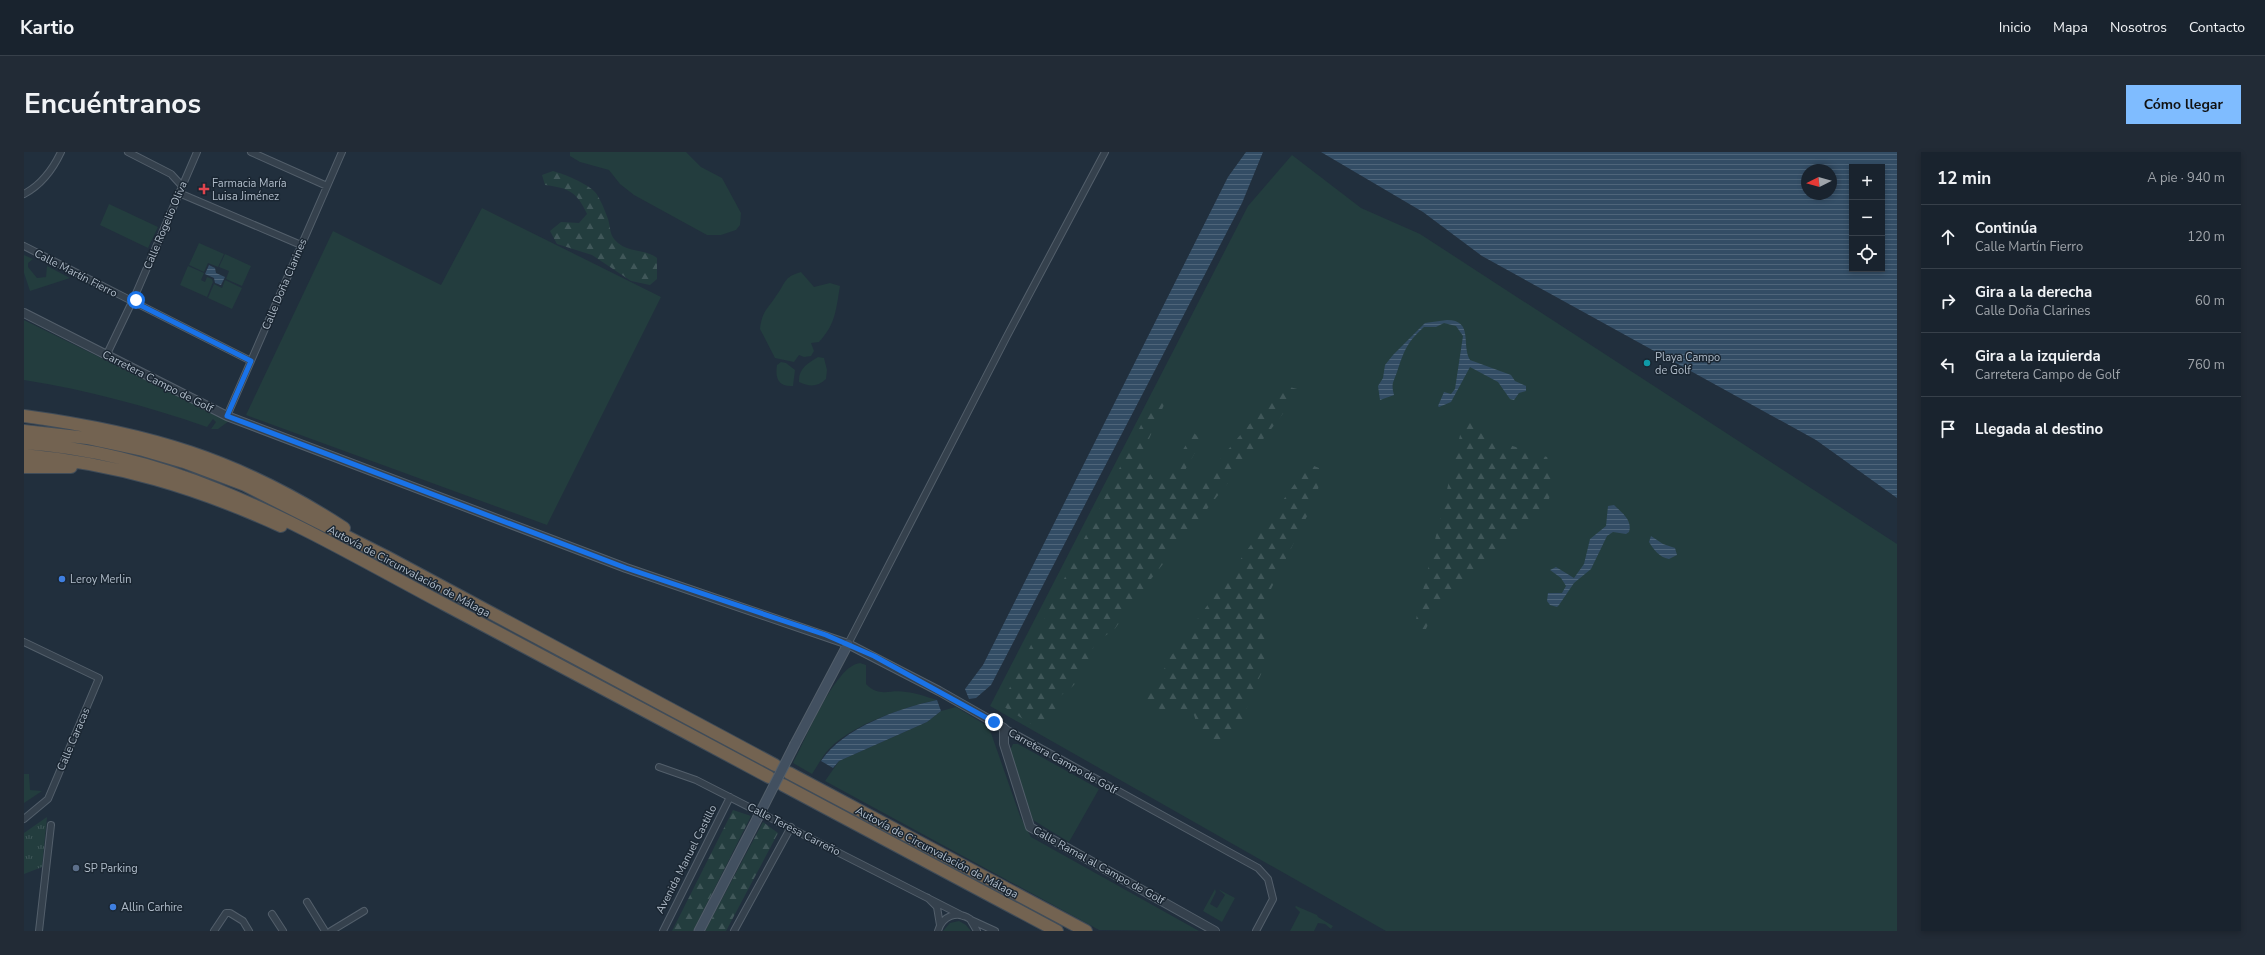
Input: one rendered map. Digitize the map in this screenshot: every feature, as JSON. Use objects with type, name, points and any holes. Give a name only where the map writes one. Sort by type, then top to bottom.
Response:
[{"type":"highway","points":[[24,410],[38,413],[52,420]]},
{"type":"highway","points":[[24,416],[132,434],[179,447],[231,466],[292,496],[372,544],[387,557]]},
{"type":"highway","name":"Autovía de Circunvalación de Málaga","points":[[24,431],[87,438],[143,450],[184,462],[245,485],[387,557],[775,766]]},
{"type":"highway","name":"Autovía de Circunvalación de Málaga","points":[[24,443],[85,450],[140,462],[177,473],[257,506],[353,555],[769,777]]},
{"type":"highway","points":[[24,455],[92,462],[142,474],[235,505],[337,553],[353,555]]},
{"type":"highway","points":[[24,467],[67,466],[142,474]]},
{"type":"highway","name":"Autovía de Circunvalación de Málaga","points":[[789,773],[1086,931]]},
{"type":"highway","name":"Autovía de Circunvalación de Málaga","points":[[783,785],[1057,931]]},
{"type":"main road","points":[[699,931],[848,644]]},
{"type":"street","points":[[24,194],[42,180],[54,166],[61,152]]},
{"type":"street","points":[[128,152],[172,174],[182,186]]},
{"type":"street","name":"Calle Rogelio Oliva","points":[[107,354],[132,301],[197,152]]},
{"type":"street","points":[[251,152],[327,186]]},
{"type":"street","name":"Calle Doña Clarines","points":[[227,416],[342,152]]},
{"type":"street","points":[[848,644],[1105,152]]},
{"type":"street","points":[[179,193],[301,245]]},
{"type":"street","name":"Calle Martín Fierro","points":[[24,246],[251,361]]},
{"type":"street","name":"Carretera Campo de Golf","points":[[24,313],[227,416],[626,568],[848,644],[926,684],[1258,868],[1268,879],[1273,899],[1256,931]]},
{"type":"street","name":"Calle Caracas","points":[[24,642],[99,678],[48,799],[24,819]]},
{"type":"street","name":"Calle Ramal al Campo de Golf","points":[[1004,728],[1004,744],[1030,827],[1215,931]]},
{"type":"street","name":"Calle Teresa Carreño","points":[[659,768],[696,780],[970,919]]},
{"type":"street","name":"Avenida Manuel Castillo","points":[[663,931],[730,797]]},
{"type":"street","points":[[39,931],[51,825]]},
{"type":"street","points":[[734,931],[791,827]]},
{"type":"street","name":"Calle Teresa Carreño","points":[[927,897],[937,907],[939,928]]},
{"type":"street","points":[[307,902],[325,931]]},
{"type":"street","points":[[332,931],[364,911]]},
{"type":"street","points":[[214,931],[226,913],[230,913],[243,922],[249,931]]},
{"type":"street","points":[[272,914],[283,931]]},
{"type":"street","points":[[939,928],[950,916],[963,916]]},
{"type":"street","points":[[970,919],[977,931]]},
{"type":"street","points":[[970,919],[995,931]]},
{"type":"green space","points":[[570,152],[686,152],[701,167],[722,178],[741,213],[740,225],[736,230],[721,235],[707,235],[634,195],[620,184],[609,170],[580,162],[570,156]]},
{"type":"green space","points":[[1292,155],[1361,208],[1420,234],[1897,544],[1897,931],[1386,931],[990,706],[1248,206]]},
{"type":"green space","points":[[553,171],[580,182],[594,191],[604,208],[612,235],[615,240],[623,246],[648,253],[657,258],[657,279],[650,285],[631,281],[592,255],[557,244],[550,231],[561,222],[579,223],[587,214],[580,201],[571,192],[545,185],[542,175]]},
{"type":"green space","points":[[109,204],[158,227],[148,248],[100,225]]},
{"type":"green space","points":[[482,208],[661,297],[547,525],[246,415],[333,231],[441,285]]},
{"type":"green space","points":[[199,243],[224,254],[218,267],[208,263],[204,272],[189,265]]},
{"type":"green space","points":[[225,254],[251,266],[242,286],[226,279],[229,271],[219,267]]},
{"type":"green space","points":[[24,255],[33,259],[28,263],[28,267],[37,278],[46,277],[47,266],[70,278],[30,291],[24,273]]},
{"type":"green space","points":[[188,266],[204,273],[201,280],[205,282],[207,277],[212,279],[213,282],[207,297],[180,285]]},
{"type":"green space","points":[[801,272],[814,287],[830,283],[840,286],[836,309],[829,329],[819,342],[811,343],[814,351],[811,356],[804,357],[799,355],[794,362],[775,358],[760,329],[764,314],[788,278]]},
{"type":"green space","points":[[225,280],[242,288],[232,309],[208,298],[214,284],[222,288]]},
{"type":"green space","points":[[24,320],[229,421],[218,429],[211,429],[216,422],[213,419],[207,427],[117,399],[24,380]]},
{"type":"green space","points":[[818,357],[824,358],[827,370],[826,379],[820,384],[816,385],[807,385],[799,382],[800,373],[804,367]]},
{"type":"green space","points":[[781,362],[786,363],[795,370],[793,386],[784,385],[777,378],[777,365]]},
{"type":"green space","points":[[1282,385],[1301,390],[1151,579],[1114,630],[1094,643],[1090,666],[1073,686],[1059,697],[1055,715],[1042,731],[1001,705],[1154,399],[1167,398],[1142,455],[1144,464],[1158,487],[1194,433],[1202,440],[1183,474],[1196,488]]},
{"type":"green space","points":[[1466,410],[1484,437],[1547,457],[1555,480],[1548,502],[1501,551],[1433,614],[1425,631],[1413,632]]},
{"type":"green space","points":[[1309,464],[1319,468],[1321,478],[1315,500],[1266,599],[1267,636],[1264,668],[1252,693],[1240,728],[1226,739],[1213,740],[1200,734],[1194,715],[1153,706],[1141,700],[1143,691],[1160,679],[1168,660]]},
{"type":"green space","points":[[860,663],[866,665],[866,684],[875,691],[900,691],[922,695],[937,700],[895,712],[852,731],[830,748],[812,774],[793,763],[831,690],[841,676],[850,667]]},
{"type":"green space","points":[[956,707],[984,724],[991,733],[1020,816],[1031,837],[1199,931],[1099,930],[825,781],[839,761],[927,722],[941,711]]},
{"type":"green space","points":[[1013,744],[1018,744],[1099,789],[1069,842],[1033,820],[1010,750]]},
{"type":"green space","points":[[24,774],[29,774],[30,790],[42,791],[24,803]]},
{"type":"green space","points":[[733,810],[751,816],[693,931],[672,931]]},
{"type":"green space","points":[[47,817],[42,867],[24,874],[24,833]]},
{"type":"green space","points":[[763,822],[778,833],[726,931],[705,931]]},
{"type":"green space","points":[[1215,889],[1216,892],[1210,904],[1217,908],[1225,895],[1218,889],[1235,898],[1222,922],[1203,911]]},
{"type":"green space","points":[[1296,906],[1317,915],[1333,926],[1331,929],[1325,924],[1318,923],[1314,931],[1290,931],[1300,912],[1295,907]]},
{"type":"green space","points":[[959,921],[966,925],[971,931],[943,931],[950,923]]},
{"type":"water","points":[[1246,152],[1263,152],[1242,203],[991,685],[976,698],[969,699],[965,689],[983,665],[1228,177]]},
{"type":"water","points":[[1321,152],[1897,152],[1897,498],[1816,440],[1482,256],[1423,212]]},
{"type":"water","points":[[209,265],[215,268],[216,273],[225,277],[221,285],[215,283],[214,278],[205,274]]},
{"type":"water","points":[[1447,320],[1455,321],[1461,324],[1464,329],[1466,347],[1470,360],[1511,375],[1515,381],[1526,386],[1526,391],[1519,393],[1514,400],[1510,399],[1498,382],[1470,367],[1451,402],[1439,407],[1438,406],[1444,392],[1451,394],[1455,389],[1463,336],[1456,326],[1444,323],[1436,327],[1424,327],[1414,337],[1404,352],[1394,381],[1394,395],[1380,400],[1378,386],[1383,378],[1385,365],[1393,355],[1425,323]]},
{"type":"water","points":[[1614,505],[1628,520],[1630,528],[1629,532],[1626,534],[1613,532],[1607,536],[1591,569],[1574,583],[1557,607],[1550,605],[1547,601],[1548,593],[1562,593],[1566,586],[1561,578],[1550,570],[1556,567],[1574,578],[1584,564],[1590,539],[1606,526],[1608,506]]},
{"type":"water","points":[[1651,536],[1663,544],[1675,548],[1677,555],[1669,559],[1660,555],[1649,542]]},
{"type":"water","points":[[937,700],[941,711],[927,722],[839,761],[833,768],[821,761],[831,749],[857,729],[889,714]]},
{"type":"place","name":"Farmacia María Luisa Jiménez","points":[[204,189]]},
{"type":"place","name":"Playa Campo de Golf","points":[[1647,363]]},
{"type":"place","name":"Leroy Merlin","points":[[62,579]]},
{"type":"place","name":"SP Parking","points":[[76,868]]},
{"type":"place","name":"Allin Carhire","points":[[113,907]]},
{"type":"route","points":[[136,300],[136,303],[251,361],[227,416],[626,568],[826,635],[874,656],[994,722]]}]
